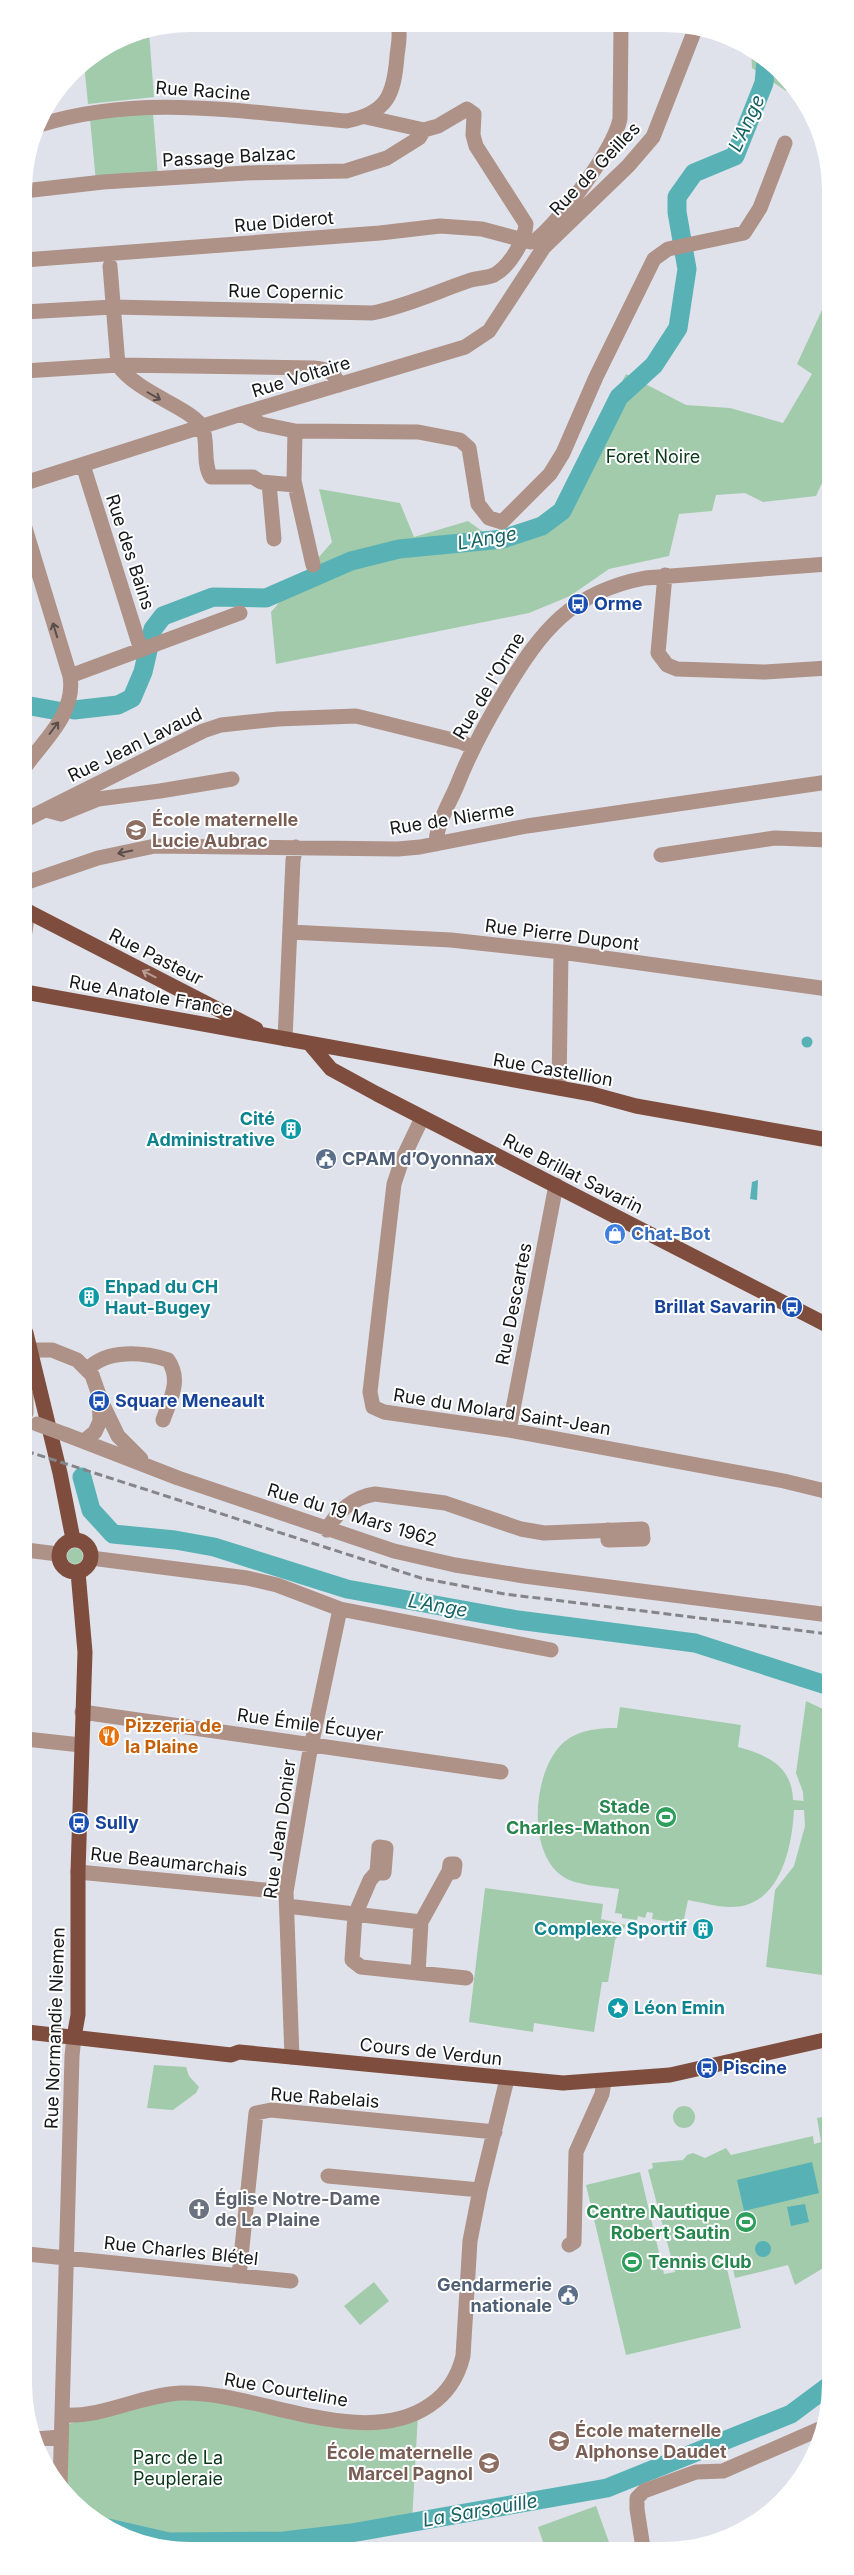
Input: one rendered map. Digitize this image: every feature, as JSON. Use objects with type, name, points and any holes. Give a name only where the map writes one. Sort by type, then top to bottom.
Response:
[{"type":"main road","name":"Rue Pasteur","points":[[33,914],[277,1038]]},
{"type":"main road","name":"Rue Anatole France","points":[[33,993],[277,1038]]},
{"type":"main road","name":"Rue Castellion","points":[[277,1038],[558,1088],[646,1107],[822,1139]]},
{"type":"main road","name":"Rue Brillat Savarin","points":[[309,1044],[331,1069],[422,1118],[821,1323]]},
{"type":"main road","points":[[32,1360],[60,1473],[73,1539]]},
{"type":"main road","points":[[73,1539],[84,1542],[91,1558],[86,1567],[78,1572],[64,1568],[58,1554],[61,1546],[73,1539]]},
{"type":"main road","name":"Rue Normandie Niemen","points":[[74,2037],[78,2015],[78,1872],[84,1635],[78,1572]]},
{"type":"main road","name":"Cours de Verdun","points":[[32,2033],[226,2054],[239,2052],[563,2083],[663,2076],[718,2066],[821,2041]]},
{"type":"street","points":[[366,117],[379,110],[388,99],[395,78],[398,32]]},
{"type":"street","points":[[533,243],[547,230],[601,160],[617,131],[620,119],[621,32]]},
{"type":"street","name":"Rue de Geilles","points":[[533,243],[628,166],[653,137],[693,36]]},
{"type":"street","name":"Rue Racine","points":[[48,123],[72,115],[143,106],[200,107],[347,121],[366,117]]},
{"type":"street","name":"Passage Balzac","points":[[33,190],[94,183],[218,174],[346,171],[387,158],[419,138],[424,130],[438,126],[459,111],[467,108],[471,110],[476,118],[474,141],[525,220],[526,229],[533,243]]},
{"type":"street","points":[[366,117],[424,130]]},
{"type":"street","points":[[241,414],[261,424],[295,431],[418,432],[460,440],[469,448],[478,504],[489,518],[502,522],[550,474],[563,453],[596,377],[654,259],[661,253],[683,245],[744,234],[750,228],[785,142]]},
{"type":"street","name":"Rue Diderot","points":[[33,259],[380,233],[440,226],[482,229],[533,243]]},
{"type":"street","name":"Rue Copernic","points":[[33,312],[114,307],[372,313],[392,309],[474,279],[493,276],[533,243]]},
{"type":"street","name":"Rue Voltaire","points":[[33,480],[202,426],[465,347],[477,341],[489,331],[533,243]]},
{"type":"street","points":[[110,266],[118,364],[137,385],[186,413],[202,426],[211,477],[253,477],[261,482],[295,485]]},
{"type":"street","points":[[33,370],[118,364],[323,368],[334,374],[339,385]]},
{"type":"street","points":[[295,431],[295,485],[313,565]]},
{"type":"street","name":"Rue des Bains","points":[[83,465],[141,650]]},
{"type":"street","points":[[268,483],[274,539]]},
{"type":"street","points":[[33,554],[70,676],[72,694],[68,706],[33,755]]},
{"type":"street","name":"Rue de l'Orme","points":[[436,844],[440,828],[472,747],[527,654],[552,625],[578,604],[600,592],[628,581],[665,575],[822,564]]},
{"type":"street","points":[[665,575],[658,653],[667,665],[677,668],[765,672],[822,668]]},
{"type":"street","points":[[70,676],[240,613]]},
{"type":"street","name":"Rue Jean Lavaud","points":[[33,816],[203,731],[221,725],[278,719],[356,716],[444,737],[472,747]]},
{"type":"street","points":[[46,810],[61,814],[98,799],[160,792],[232,779]]},
{"type":"street","name":"Rue de Nierme","points":[[33,880],[98,858],[155,846],[398,849],[436,844],[527,826],[822,783]]},
{"type":"street","points":[[661,855],[775,838],[822,840]]},
{"type":"street","points":[[277,1038],[290,932],[293,860],[296,847]]},
{"type":"street","name":"Rue Pierre Dupont","points":[[290,932],[451,940],[560,952],[822,988]]},
{"type":"street","points":[[558,1088],[560,952]]},
{"type":"street","name":"Rue du Molard Saint-Jean","points":[[422,1118],[402,1160],[394,1184],[370,1400],[373,1407],[384,1412],[509,1430],[784,1481],[821,1490]]},
{"type":"street","name":"Rue Descartes","points":[[509,1430],[556,1185]]},
{"type":"street","points":[[32,1350],[52,1350],[77,1360],[88,1369],[107,1413],[123,1442],[150,1467]]},
{"type":"street","points":[[88,1369],[96,1360],[112,1356],[144,1355],[168,1360],[175,1374],[176,1381],[163,1420]]},
{"type":"street","points":[[89,1443],[98,1426],[99,1395]]},
{"type":"street","points":[[89,1443],[107,1431],[107,1413]]},
{"type":"street","name":"Rue du 19 Mars 1962","points":[[32,1420],[150,1467],[327,1530],[394,1551],[455,1565],[524,1576],[821,1614]]},
{"type":"street","points":[[327,1530],[331,1522],[351,1502],[366,1495],[375,1494],[445,1503],[521,1529],[544,1533],[608,1530]]},
{"type":"street","points":[[32,1551],[58,1554]]},
{"type":"street","points":[[91,1558],[247,1578],[277,1586],[340,1609],[551,1650]]},
{"type":"street","name":"Rue Jean Donier","points":[[292,2057],[287,1899],[311,1744],[340,1609]]},
{"type":"street","name":"Rue Émile Écuyer","points":[[82,1712],[502,1772]]},
{"type":"street","points":[[32,1740],[81,1745]]},
{"type":"street","name":"Rue Beaumarchais","points":[[78,1872],[287,1899],[356,1915],[422,1922]]},
{"type":"street","points":[[377,1872],[370,1880],[356,1915],[351,1956],[354,1964],[361,1967],[466,1978]]},
{"type":"street","points":[[418,1973],[422,1922],[449,1872]]},
{"type":"street","name":"Rue Normandie Niemen","points":[[60,2474],[74,2037]]},
{"type":"street","name":"Rue Courteline","points":[[62,2415],[82,2416],[146,2399],[181,2393],[208,2395],[300,2415],[364,2422],[394,2421],[418,2414],[447,2391],[461,2365],[470,2241],[480,2190],[507,2079]]},
{"type":"street","points":[[569,2245],[574,2242],[576,2152],[602,2094],[604,2081]]},
{"type":"street","name":"Rue Rabelais","points":[[239,2276],[256,2113],[271,2110],[495,2132]]},
{"type":"street","points":[[328,2176],[480,2190]]},
{"type":"street","name":"Rue Charles Blétel","points":[[32,2255],[291,2280]]},
{"type":"street","points":[[642,2542],[636,2508],[637,2498],[644,2491],[696,2472],[723,2472],[814,2432]]},
{"type":"street","points":[[42,2438],[61,2437]]},
{"type":"green space","points":[[150,39],[154,97],[88,104],[85,73],[111,54]]},
{"type":"green space","points":[[752,60],[760,65],[786,91],[752,68]]},
{"type":"green space","points":[[153,113],[158,177],[96,182],[90,119]]},
{"type":"green space","name":"Foret Noire","points":[[822,310],[822,483],[816,496],[763,502],[745,493],[716,495],[712,511],[679,514],[669,556],[609,569],[570,596],[529,613],[276,664],[271,612],[332,542],[319,489],[400,503],[414,537],[468,521],[486,534],[532,526],[559,503],[626,374],[686,405],[730,408],[783,423],[812,374],[797,364]]},
{"type":"green space","points":[[72,1548],[78,1548],[83,1553],[81,1562],[72,1564],[67,1559],[67,1553]]},
{"type":"green space","points":[[806,1701],[821,1708],[821,1975],[766,1967],[775,1890],[794,1866],[805,1826],[803,1792],[796,1773]]},
{"type":"green space","name":"Stade Charles-Mathon","points":[[620,1707],[741,1725],[738,1747],[768,1758],[783,1770],[792,1788],[793,1800],[804,1801],[805,1810],[794,1810],[786,1858],[772,1887],[761,1898],[747,1905],[730,1907],[688,1900],[683,1924],[652,1919],[653,1913],[647,1912],[645,1918],[638,1916],[637,1920],[622,1918],[622,1914],[615,1913],[619,1889],[578,1883],[567,1879],[554,1868],[545,1853],[539,1835],[539,1795],[544,1775],[551,1758],[561,1745],[573,1736],[587,1731],[617,1728]]},
{"type":"green space","points":[[485,1888],[603,1904],[601,1919],[626,1925],[615,1940],[608,1982],[602,1982],[594,2032],[534,2023],[533,2032],[469,2022]]},
{"type":"green space","points":[[154,2065],[186,2067],[189,2076],[199,2087],[196,2093],[173,2110],[147,2108]]},
{"type":"green space","points":[[684,2106],[692,2109],[695,2117],[692,2125],[684,2128],[676,2125],[673,2117],[676,2109]]},
{"type":"green space","points":[[821,2117],[821,2269],[795,2285],[788,2265],[735,2278],[731,2260],[725,2260],[741,2328],[626,2355],[586,2185],[640,2172],[664,2274],[675,2272],[648,2170],[653,2168],[652,2163],[683,2160],[687,2155],[693,2153],[705,2158],[726,2148],[731,2155],[813,2136],[814,2144],[821,2142],[817,2118]]},
{"type":"green space","points":[[374,2282],[389,2301],[360,2325],[344,2306]]},
{"type":"green space","name":"Parc de La Peupleraie","points":[[181,2393],[364,2422],[418,2414],[412,2522],[341,2533],[248,2541],[170,2541],[140,2534],[121,2526],[94,2510],[65,2481],[59,2472],[61,2427],[107,2410]]},
{"type":"green space","points":[[596,2506],[609,2542],[543,2542],[538,2527]]},
{"type":"water","points":[[807,1036],[813,1042],[807,1048],[801,1042]]},
{"type":"water","points":[[758,1180],[757,1200],[750,1199],[752,1182]]},
{"type":"water","points":[[812,2162],[819,2193],[744,2211],[737,2180]]},
{"type":"water","points":[[805,2204],[809,2222],[791,2226],[787,2207]]},
{"type":"water","points":[[760,2241],[766,2241],[771,2246],[769,2255],[760,2257],[755,2252],[755,2246]]},
{"type":"waterway","name":"L'Ange","points":[[74,710],[118,705],[132,698],[143,672],[153,629],[163,616],[213,597],[266,598],[351,561],[399,549],[503,539],[542,526],[562,511],[619,397],[654,365],[678,328],[687,269],[677,212],[677,197],[694,173],[735,156],[764,83],[765,70]]},
{"type":"waterway","name":"L'Ange","points":[[33,706],[58,711]]},
{"type":"waterway","name":"L'Ange","points":[[82,1477],[91,1510],[113,1534],[175,1540],[214,1547],[347,1589],[518,1620],[695,1643],[821,1684]]},
{"type":"waterway","name":"La Sarsouille","points":[[187,2542],[284,2541],[351,2533],[607,2488],[791,2414],[821,2392]]},
{"type":"railway","points":[[32,1453],[421,1578],[505,1594],[821,1633]]},
{"type":"place","name":"Orme","points":[[578,604]]},
{"type":"place","name":"École maternelle Lucie Aubrac","points":[[136,830]]},
{"type":"place","name":"Cité Administrative","points":[[291,1129]]},
{"type":"place","name":"CPAM d’Oyonnax","points":[[326,1159]]},
{"type":"place","name":"Chat-Bot","points":[[615,1234]]},
{"type":"place","name":"Ehpad du CH Haut-Bugey","points":[[89,1297]]},
{"type":"place","name":"Brillat Savarin","points":[[792,1307]]},
{"type":"place","name":"Square Meneault","points":[[99,1401]]},
{"type":"place","name":"Pizzeria de la Plaine","points":[[109,1736]]},
{"type":"place","name":"Stade Charles-Mathon","points":[[666,1817]]},
{"type":"place","name":"Sully","points":[[79,1823]]},
{"type":"place","name":"Complexe Sportif","points":[[703,1929]]},
{"type":"place","name":"Léon Emin","points":[[618,2008]]},
{"type":"place","name":"Piscine","points":[[707,2068]]},
{"type":"place","name":"Église Notre-Dame de La Plaine","points":[[199,2209]]},
{"type":"place","name":"Centre Nautique Robert Sautin","points":[[746,2222]]},
{"type":"place","name":"Tennis Club","points":[[632,2262]]},
{"type":"place","name":"Gendarmerie nationale","points":[[568,2295]]},
{"type":"place","name":"École maternelle Alphonse Daudet","points":[[559,2441]]},
{"type":"place","name":"École maternelle Marcel Pagnol","points":[[489,2463]]}]
